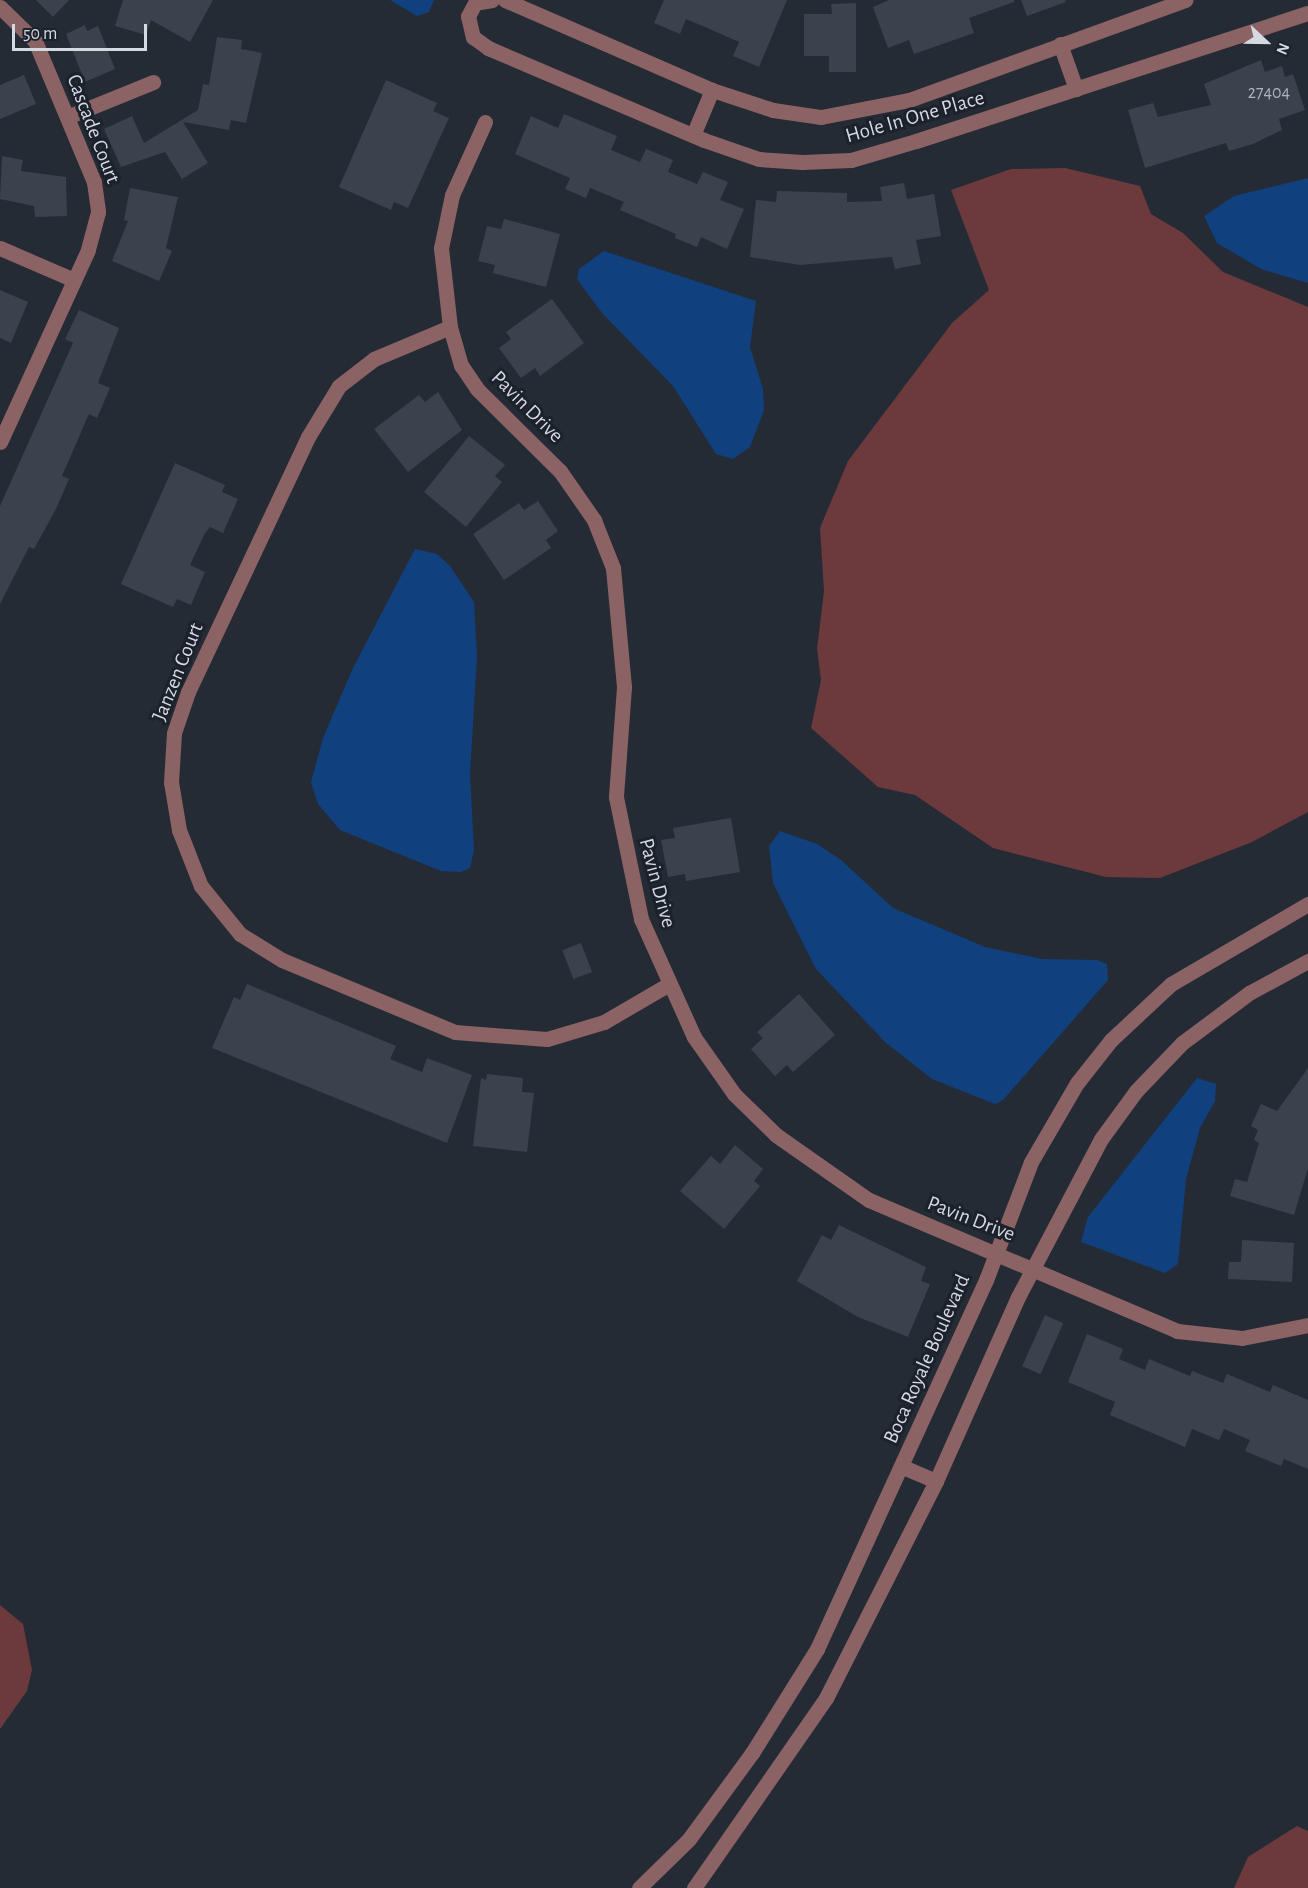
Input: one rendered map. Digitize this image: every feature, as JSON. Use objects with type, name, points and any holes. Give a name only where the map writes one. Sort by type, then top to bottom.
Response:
[{"type":"street","name":"Hole In One Place","points":[[492,0],[475,3],[468,16],[472,37],[488,48],[693,135],[759,159],[851,160],[1308,13]]},
{"type":"street","name":"Hole In One Place","points":[[505,0],[712,90],[773,110],[821,117],[863,112],[1186,0]]},
{"type":"street","name":"Cascade Court","points":[[0,7],[35,40],[94,183],[99,212],[74,280],[0,442]]},
{"type":"street","points":[[1060,44],[1076,89]]},
{"type":"street","points":[[67,117],[153,82]]},
{"type":"street","points":[[693,135],[712,90]]},
{"type":"street","name":"Pavin Drive","points":[[485,123],[452,195],[441,248],[450,327],[466,373],[560,471],[594,520],[613,568],[624,687],[616,797],[641,919],[694,1037],[734,1094],[776,1135],[869,1200],[1035,1267],[1177,1331],[1242,1338],[1308,1325]]},
{"type":"street","points":[[0,248],[74,280]]},
{"type":"street","name":"Janzen Court","points":[[450,327],[374,359],[339,386],[308,437],[188,692],[174,733],[171,772],[179,830],[201,886],[240,934],[282,960],[454,1032],[547,1039],[604,1022],[669,984]]},
{"type":"street","name":"Boca Royale Boulevard","points":[[639,1888],[689,1839],[752,1753],[817,1649],[903,1467],[994,1250],[1051,1124],[1111,1040],[1204,961],[1308,904]]},
{"type":"street","points":[[694,1888],[826,1698],[936,1481],[1035,1267],[1101,1140],[1158,1065],[1232,1004],[1308,962]]},
{"type":"street","points":[[903,1467],[936,1481]]},
{"type":"shaded area","points":[[1065,168],[1140,186],[1151,214],[1183,233],[1223,272],[1308,307],[1308,812],[1252,842],[1160,878],[1106,877],[993,848],[915,795],[878,787],[811,728],[821,680],[817,649],[824,591],[820,528],[848,461],[952,323],[989,290],[951,190],[1011,169]]},
{"type":"shaded area","points":[[0,1605],[23,1624],[32,1670],[27,1691],[0,1729]]},
{"type":"shaded area","points":[[1297,1826],[1308,1831],[1308,1888],[1234,1888],[1248,1857]]},
{"type":"water","points":[[390,0],[434,0],[429,12],[417,16]]},
{"type":"water","points":[[1308,178],[1308,283],[1261,269],[1217,243],[1204,216],[1234,196]]},
{"type":"water","points":[[604,251],[756,301],[750,347],[763,389],[764,410],[750,447],[733,459],[716,454],[673,386],[602,313],[577,279],[579,269]]},
{"type":"water","points":[[415,549],[437,554],[450,566],[474,602],[477,657],[470,774],[474,850],[470,868],[461,872],[441,871],[340,830],[318,804],[311,782],[323,738],[353,668]]},
{"type":"water","points":[[780,831],[817,844],[841,860],[893,908],[985,947],[1042,959],[1097,960],[1107,964],[1108,980],[1003,1100],[995,1104],[932,1079],[885,1042],[816,969],[773,883],[769,846]]},
{"type":"water","points":[[1197,1078],[1216,1084],[1215,1101],[1200,1128],[1186,1179],[1178,1264],[1165,1273],[1081,1242],[1088,1217]]},
{"type":"building","points":[[36,0],[69,0],[53,17]]},
{"type":"building","points":[[123,0],[213,0],[190,42],[151,20],[146,35],[115,26]]},
{"type":"building","points":[[664,0],[787,0],[759,67],[733,56],[739,42],[686,19],[680,34],[654,23]]},
{"type":"building","points":[[889,0],[1014,0],[1014,2],[969,18],[974,33],[914,54],[909,40],[888,48],[873,7]]},
{"type":"building","points":[[1021,0],[1065,0],[1066,2],[1027,16]]},
{"type":"building","points":[[856,3],[856,72],[829,72],[829,56],[804,56],[804,14],[832,14],[831,4]]},
{"type":"building","points":[[85,25],[87,31],[98,26],[115,69],[85,82],[66,34]]},
{"type":"building","points":[[217,37],[242,40],[241,49],[262,53],[246,123],[231,120],[229,130],[183,122],[208,163],[182,179],[165,152],[121,167],[104,129],[132,116],[144,143],[198,110],[203,84],[209,85]]},
{"type":"building","points":[[1261,60],[1265,72],[1282,66],[1285,77],[1293,74],[1305,110],[1279,119],[1282,130],[1253,144],[1229,151],[1226,143],[1145,168],[1128,110],[1153,103],[1158,117],[1211,105],[1204,84]]},
{"type":"building","points":[[24,75],[36,104],[0,119],[0,85]]},
{"type":"building","points":[[386,80],[437,103],[433,111],[449,118],[408,208],[394,202],[391,210],[339,187]]},
{"type":"building","points":[[564,114],[617,136],[611,150],[640,162],[646,149],[673,160],[668,172],[697,184],[703,172],[728,182],[720,200],[744,209],[727,249],[701,237],[697,247],[675,238],[676,234],[620,210],[624,202],[590,188],[586,198],[565,189],[570,178],[515,154],[531,116],[558,128]]},
{"type":"building","points":[[2,156],[23,160],[21,171],[66,177],[67,216],[35,217],[34,206],[0,199]]},
{"type":"building","points":[[904,183],[907,199],[934,194],[941,236],[916,240],[921,264],[895,269],[892,257],[800,265],[750,257],[756,200],[776,202],[777,191],[847,193],[847,202],[882,201],[880,187]]},
{"type":"building","points":[[130,188],[178,197],[166,248],[172,251],[159,281],[112,261],[128,221],[124,220]]},
{"type":"building","points":[[504,219],[560,234],[546,287],[493,273],[495,265],[478,261],[487,226],[501,229]]},
{"type":"building","points":[[0,290],[28,302],[11,343],[0,338]]},
{"type":"building","points":[[552,299],[584,343],[540,376],[535,368],[521,378],[499,348],[511,339],[506,332]]},
{"type":"building","points":[[79,310],[119,328],[98,383],[110,388],[97,418],[89,414],[62,476],[69,479],[56,509],[34,549],[29,547],[0,604],[0,506],[73,343],[65,339]]},
{"type":"building","points":[[438,392],[462,430],[408,472],[374,429],[419,395],[425,402]]},
{"type":"building","points":[[469,436],[505,465],[495,476],[502,482],[466,527],[424,492]]},
{"type":"building","points":[[175,463],[225,485],[222,492],[238,499],[223,533],[210,527],[190,565],[205,572],[191,605],[177,599],[173,607],[121,584]]},
{"type":"building","points":[[538,501],[558,531],[546,540],[551,548],[504,580],[473,534],[519,503],[524,510]]},
{"type":"building","points":[[731,818],[740,872],[686,881],[685,874],[668,877],[661,840],[675,838],[673,828]]},
{"type":"building","points":[[581,943],[592,972],[573,979],[562,950]]},
{"type":"building","points":[[247,984],[396,1046],[390,1059],[422,1072],[427,1058],[472,1075],[447,1143],[212,1048],[234,997],[240,1000]]},
{"type":"building","points":[[799,994],[835,1035],[793,1072],[787,1065],[775,1076],[751,1049],[763,1038],[757,1032]]},
{"type":"building","points":[[1308,1068],[1308,1168],[1294,1215],[1230,1196],[1235,1179],[1247,1182],[1259,1143],[1254,1140],[1258,1130],[1251,1126],[1261,1104],[1277,1111]]},
{"type":"building","points":[[487,1074],[523,1078],[522,1092],[534,1093],[527,1152],[473,1146],[481,1078],[486,1080]]},
{"type":"building","points":[[735,1145],[763,1169],[754,1181],[760,1186],[724,1229],[680,1191],[711,1156],[720,1164]]},
{"type":"building","points":[[839,1225],[926,1267],[921,1281],[930,1284],[908,1337],[858,1317],[797,1281],[822,1235],[831,1240]]},
{"type":"building","points":[[1242,1240],[1294,1243],[1292,1282],[1228,1279],[1229,1262],[1241,1262]]},
{"type":"building","points":[[1045,1315],[1063,1323],[1040,1374],[1022,1366]]},
{"type":"building","points":[[1087,1334],[1123,1349],[1119,1359],[1145,1370],[1149,1359],[1190,1376],[1192,1371],[1223,1383],[1227,1374],[1270,1392],[1273,1385],[1308,1400],[1308,1469],[1284,1459],[1281,1466],[1245,1451],[1250,1440],[1224,1429],[1219,1440],[1192,1429],[1185,1447],[1110,1415],[1115,1402],[1068,1382]]}]
